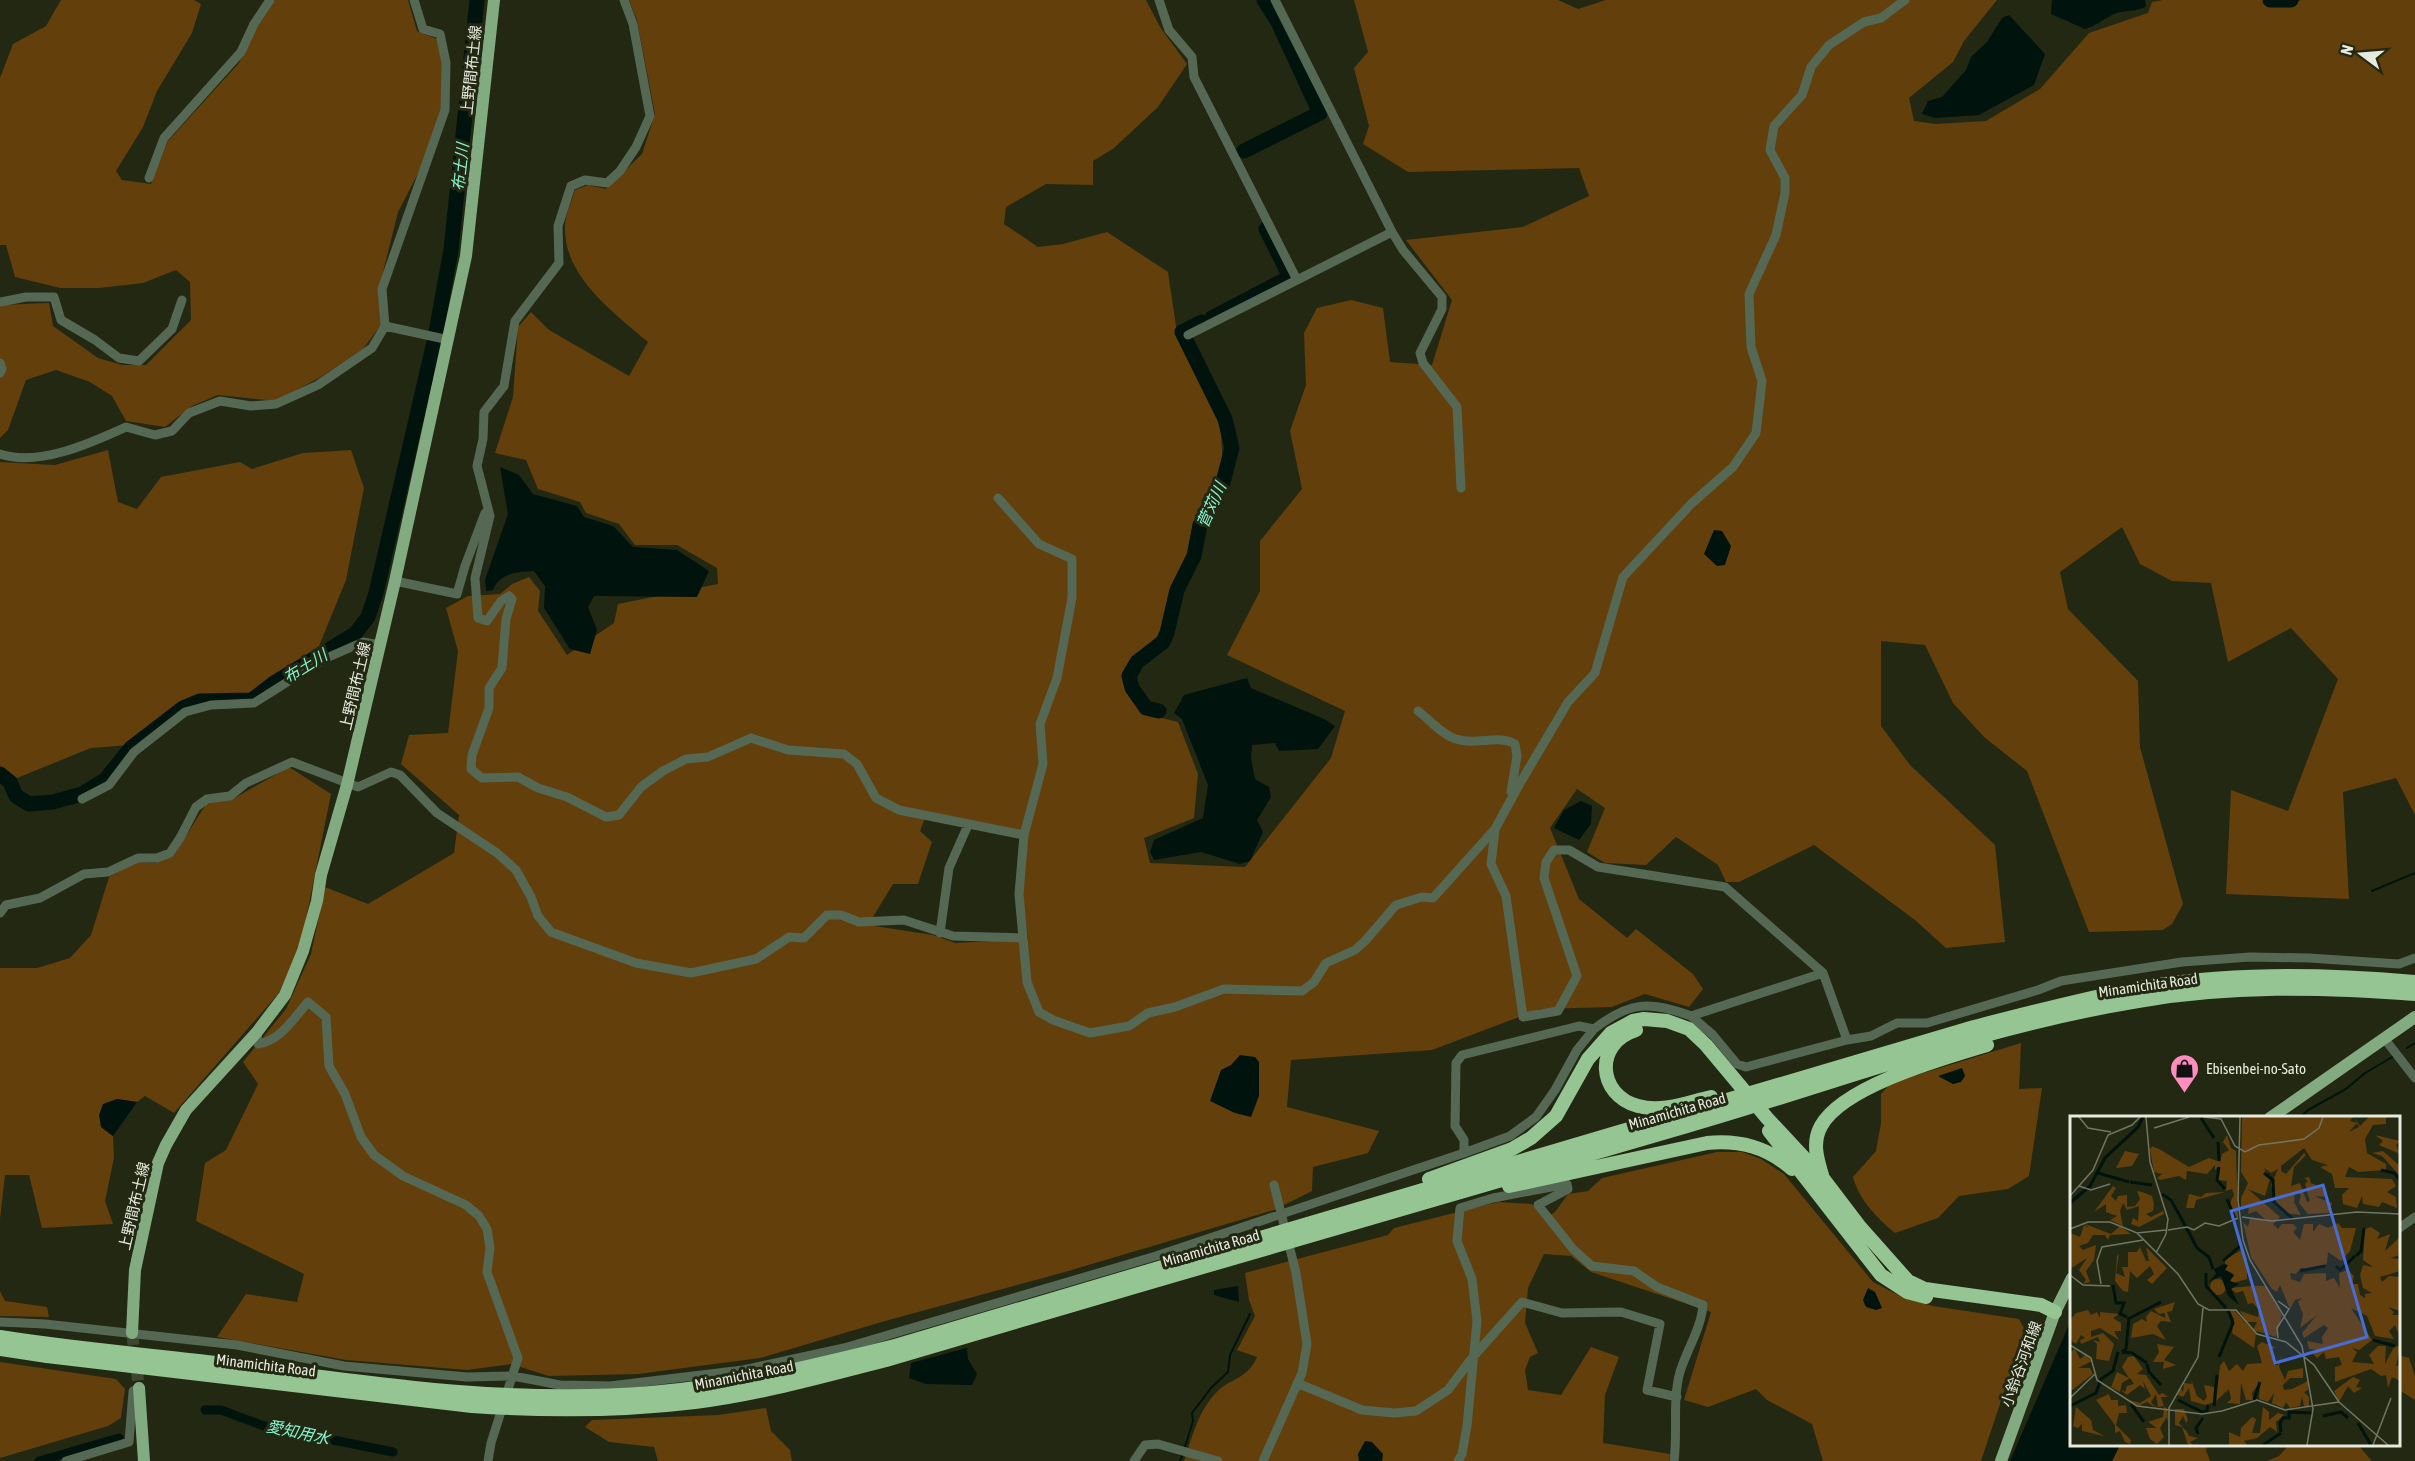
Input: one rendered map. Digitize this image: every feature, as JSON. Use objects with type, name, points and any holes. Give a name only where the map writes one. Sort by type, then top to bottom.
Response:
[{"type":"highway","name":"Minamichita Road","points":[[1767,1091],[1974,1027],[2130,990],[2222,978],[2277,976],[2351,976],[2415,982]]},
{"type":"highway","name":"Minamichita Road","points":[[0,1337],[322,1377],[473,1392],[556,1396],[650,1394],[697,1389],[790,1372],[896,1346],[1330,1216],[1728,1102],[2045,1019],[2140,1000],[2248,989],[2311,988],[2415,994]]},
{"type":"highway","points":[[1330,1216],[1335,1210],[1383,1192],[1438,1176],[1512,1149],[1531,1138],[1556,1116],[1588,1059],[1601,1041],[1617,1029],[1644,1019],[1667,1021],[1689,1029],[1724,1064],[1767,1118],[1822,1177],[1860,1227],[1908,1281],[1925,1289],[2041,1305],[2055,1312]]},
{"type":"highway","points":[[1822,1177],[1815,1144],[1820,1127],[1842,1102],[1909,1071],[2038,1028],[2045,1019]]},
{"type":"highway","points":[[1767,1091],[1728,1102],[1662,1109],[1637,1106],[1627,1102],[1611,1087],[1607,1078],[1606,1057],[1613,1043],[1627,1032],[1643,1028],[1660,1027],[1691,1041],[1720,1071],[1807,1183],[1881,1275],[1907,1292],[1934,1299],[2041,1314],[2055,1312]]},
{"type":"highway","name":"Minamichita Road","points":[[0,1349],[472,1406],[554,1410],[648,1407],[697,1401],[792,1384],[886,1360],[1272,1247],[1728,1102]]},
{"type":"highway","points":[[1272,1247],[1285,1249],[1491,1190],[1707,1143],[1741,1143],[1759,1148],[1777,1158],[1807,1183]]},
{"type":"main road","name":"上野間布土線","points":[[132,1333],[135,1270],[158,1163],[186,1110],[257,1032],[285,995],[303,951],[317,901],[321,875],[347,785],[380,645],[466,256],[494,0]]},
{"type":"main road","points":[[2273,1116],[2415,1017]]},
{"type":"main road","name":"小鈴谷河和線","points":[[2001,1461],[2055,1312],[2070,1282]]},
{"type":"main road","points":[[139,1388],[144,1461]]},
{"type":"street","points":[[149,178],[164,138],[241,52],[254,24],[270,0]]},
{"type":"street","points":[[0,454],[10,458],[55,454],[87,444],[126,427],[155,435],[172,431],[189,413],[220,401],[251,406],[276,404],[318,385],[372,348],[385,326],[382,289],[445,110],[446,63],[440,34],[423,29],[414,0]]},
{"type":"street","points":[[624,0],[633,24],[650,116],[636,147],[620,171],[607,183],[585,180],[571,186],[558,226],[559,263],[515,321],[504,386],[484,412],[483,440],[477,466],[490,516],[475,578],[478,618],[486,621],[501,601],[509,596],[512,599],[506,619],[502,668],[489,688],[489,708],[472,755],[471,769],[482,778],[518,777],[538,788],[567,797],[606,817],[619,815],[641,787],[663,771],[686,759],[708,757],[751,738],[788,750],[844,754],[857,764],[876,798],[898,810],[1024,835]]},
{"type":"street","points":[[1159,0],[1169,30],[1192,57],[1194,77],[1297,280]]},
{"type":"street","points":[[1275,0],[1392,232],[1442,297],[1442,309],[1420,353],[1423,363],[1457,407],[1461,488]]},
{"type":"street","points":[[998,498],[1039,544],[1072,559],[1072,598],[1057,678],[1040,724],[1042,764],[1024,835],[1019,894],[1026,982],[1039,1012],[1053,1020],[1090,1033],[1129,1026],[1148,1013],[1176,1008],[1224,990],[1302,991],[1314,982],[1326,963],[1355,950],[1365,941],[1396,905],[1422,897],[1433,898],[1496,829],[1568,702],[1595,674],[1623,577],[1692,503],[1734,467],[1756,433],[1762,381],[1751,347],[1749,294],[1776,235],[1785,193],[1785,178],[1770,150],[1774,126],[1802,95],[1811,68],[1829,45],[1864,22],[1881,18],[1905,0]]},
{"type":"street","points":[[1188,335],[1392,232]]},
{"type":"street","points":[[0,302],[26,297],[54,297],[61,320],[95,340],[119,358],[139,362],[172,329],[182,300]]},
{"type":"street","points":[[385,326],[449,340]]},
{"type":"street","points":[[0,363],[2,369],[0,373]]},
{"type":"street","points":[[395,580],[458,594],[465,566],[485,517],[485,502]]},
{"type":"street","points":[[82,799],[109,785],[134,752],[185,712],[211,705],[254,703],[322,660],[363,642],[380,645]]},
{"type":"street","points":[[1418,711],[1455,739],[1472,742],[1508,740],[1515,744],[1517,756],[1509,804]]},
{"type":"street","points":[[0,913],[6,905],[40,898],[84,874],[108,872],[138,858],[158,858],[170,853],[196,807],[207,800],[230,796],[246,783],[292,762],[357,787],[391,772],[400,775],[437,813],[497,853],[516,870],[538,916],[551,932],[636,963],[691,973],[756,959],[789,938],[804,938],[827,915],[841,915],[859,922],[904,920],[953,936],[1023,938]]},
{"type":"street","points":[[940,933],[949,868],[968,825]]},
{"type":"street","points":[[1496,829],[1491,864],[1506,896],[1523,1017],[1558,1011],[1577,976],[1544,878],[1546,862],[1554,850],[1569,850],[1598,867],[1725,887],[1823,973],[1847,1040]]},
{"type":"street","points":[[0,1322],[132,1333],[237,1345],[344,1366],[467,1377],[513,1376],[560,1385],[610,1386],[743,1370],[855,1345],[1156,1256],[1464,1154],[1510,1136],[1536,1117],[1555,1090],[1577,1050],[1594,1029],[1612,1015],[1636,1006],[1674,1010],[1691,1016],[1713,1035],[1737,1064],[1746,1067],[1847,1040],[1872,1036],[1897,1023],[1927,1023],[2061,981],[2172,963],[2250,957],[2331,959],[2399,964],[2415,958]]},
{"type":"street","points":[[1691,1016],[1823,973]]},
{"type":"street","points":[[257,1032],[258,1044],[269,1042],[286,1028],[308,1002],[326,1017],[329,1066],[345,1095],[361,1137],[374,1155],[403,1176],[466,1205],[480,1216],[487,1229],[490,1248],[487,1272],[518,1358],[491,1443],[488,1461]]},
{"type":"street","points":[[1538,1014],[1542,1035]]},
{"type":"street","points":[[1464,1154],[1464,1140],[1455,1126],[1456,1063],[1462,1055],[1579,1026],[1594,1029]]},
{"type":"street","points":[[2384,1038],[2415,1078]]},
{"type":"street","points":[[1458,1461],[1462,1454],[1467,1426],[1477,1321],[1472,1279],[1456,1241],[1460,1208],[1493,1198],[1567,1184],[1568,1189],[1538,1205],[1573,1249],[1592,1266],[1634,1271],[1657,1287],[1703,1305],[1702,1317],[1680,1372],[1674,1461]]},
{"type":"street","points":[[1263,1461],[1302,1373],[1307,1344],[1296,1273],[1274,1185]]},
{"type":"street","points":[[2400,1227],[2415,1216]]},
{"type":"street","points":[[1298,1383],[1362,1410],[1394,1413],[1416,1411],[1448,1390],[1472,1358],[1522,1302],[1562,1313],[1621,1312],[1660,1324],[1647,1390],[1677,1397]]},
{"type":"street","points":[[66,1461],[129,1442],[133,1391],[139,1388]]},
{"type":"street","points":[[1134,1461],[1145,1445],[1158,1444],[1218,1461]]},
{"type":"shaded area","points":[[61,0],[194,0],[201,4],[192,33],[157,91],[143,127],[116,171],[122,180],[151,184],[168,141],[239,63],[252,35],[275,0],[408,0],[417,31],[437,39],[442,62],[441,111],[423,164],[398,212],[378,292],[381,325],[363,349],[321,377],[276,401],[218,395],[192,406],[165,427],[126,421],[112,396],[90,382],[56,370],[26,380],[8,430],[0,438],[0,305],[49,303],[53,326],[98,358],[122,365],[146,365],[191,320],[190,282],[176,270],[143,283],[99,288],[60,288],[15,277],[6,245],[0,245],[0,78],[13,44],[46,26]]},
{"type":"shaded area","points":[[629,0],[1146,0],[1160,27],[1187,64],[1158,107],[1114,148],[1093,161],[1093,185],[1046,184],[1006,207],[1004,224],[1038,247],[1063,244],[1107,232],[1168,272],[1177,333],[1220,418],[1223,465],[1195,522],[1188,553],[1171,589],[1162,632],[1134,659],[1125,675],[1141,713],[1178,722],[1198,774],[1194,818],[1144,838],[1150,863],[1245,867],[1331,758],[1345,711],[1227,655],[1260,591],[1260,541],[1302,489],[1290,431],[1306,385],[1304,333],[1317,308],[1351,300],[1383,308],[1390,362],[1432,365],[1452,300],[1406,240],[1523,227],[1589,196],[1579,168],[1408,172],[1363,144],[1369,126],[1354,68],[1368,52],[1354,0],[1558,0],[1578,9],[1606,0],[1997,0],[1964,41],[1953,62],[1909,98],[1914,121],[1936,124],[1986,121],[2040,89],[2089,33],[2148,13],[2152,2],[2163,0],[2263,0],[2289,7],[2301,0],[2415,0],[2415,815],[2396,778],[2343,792],[2349,899],[2226,894],[2231,790],[2288,811],[2338,679],[2291,628],[2228,662],[2211,583],[2172,581],[2140,564],[2122,527],[2060,572],[2068,609],[2138,681],[2140,747],[2183,904],[2172,924],[2163,930],[2089,932],[2027,771],[1984,737],[1953,703],[1925,645],[1881,641],[1881,726],[1910,765],[1995,845],[2005,942],[1946,948],[1915,920],[1814,845],[1739,882],[1726,882],[1718,865],[1676,837],[1646,865],[1605,863],[1587,852],[1605,808],[1577,789],[1550,828],[1579,899],[1627,938],[1636,929],[1693,974],[1703,989],[1689,1007],[1645,994],[1612,1007],[1540,1009],[1432,1050],[1291,1060],[1287,1107],[1379,1131],[1368,1153],[1313,1167],[1312,1191],[1274,1210],[760,1358],[638,1374],[549,1376],[511,1364],[467,1370],[346,1360],[217,1337],[246,1294],[297,1302],[304,1274],[196,1221],[205,1163],[226,1150],[258,1084],[243,1062],[286,1009],[311,954],[325,887],[368,904],[454,853],[459,815],[401,764],[409,735],[448,733],[458,651],[446,608],[468,596],[500,594],[512,584],[529,577],[540,591],[538,611],[567,655],[614,623],[618,604],[718,584],[717,568],[677,545],[635,545],[619,524],[586,513],[580,502],[538,489],[526,460],[495,453],[513,397],[518,327],[531,312],[549,330],[629,376],[648,342],[606,305],[581,277],[572,261],[565,226],[575,190],[588,185],[606,189],[642,154],[655,114],[637,20]],"holes":[[[927,813],[1028,833],[1022,893],[1028,939],[955,943],[933,935],[868,925],[893,884],[918,884],[932,842],[920,831]]]},
{"type":"shaded area","points":[[2052,0],[2145,0],[2146,7],[2116,13],[2085,29],[2051,14]]},
{"type":"shaded area","points":[[2009,15],[2045,54],[2034,85],[1979,115],[1935,118],[1922,114],[1928,101],[1942,97],[1966,70],[1971,57],[1987,42],[2002,18]]},
{"type":"shaded area","points":[[108,450],[118,502],[137,509],[161,477],[240,462],[252,469],[303,453],[351,450],[364,488],[346,580],[319,646],[252,693],[190,697],[168,712],[130,745],[91,748],[17,778],[0,767],[0,462],[55,465]]},
{"type":"shaded area","points":[[500,467],[519,475],[533,494],[577,506],[584,517],[613,526],[633,547],[677,550],[709,571],[697,597],[594,596],[588,607],[597,630],[590,654],[570,649],[544,608],[545,586],[534,571],[505,576],[493,590],[486,591],[485,580],[508,514]]},
{"type":"shaded area","points":[[1714,530],[1722,531],[1731,546],[1725,565],[1717,566],[1704,554]]},
{"type":"shaded area","points":[[1247,678],[1251,688],[1324,719],[1335,726],[1318,749],[1279,751],[1275,743],[1252,745],[1251,758],[1255,779],[1269,787],[1271,797],[1257,820],[1263,832],[1250,861],[1240,864],[1201,852],[1154,860],[1150,852],[1154,840],[1203,818],[1208,785],[1182,719],[1174,713],[1184,695]]},
{"type":"shaded area","points":[[289,767],[331,794],[300,949],[279,993],[174,1113],[145,1096],[137,1102],[117,1099],[101,1127],[113,1136],[114,1158],[105,1201],[113,1224],[42,1228],[29,1175],[5,1175],[0,1219],[0,968],[37,968],[70,958],[91,935],[109,877],[137,862],[155,863],[174,855],[206,804],[233,799]]},
{"type":"shaded area","points":[[1581,801],[1592,806],[1591,824],[1579,840],[1554,828],[1564,810]]},
{"type":"shaded area","points":[[2021,1043],[2019,1089],[2042,1088],[2029,1176],[2008,1189],[1959,1196],[1938,1218],[1895,1233],[1870,1208],[1860,1194],[1853,1177],[1876,1151],[1881,1123],[1881,1094],[1891,1083]]},
{"type":"shaded area","points":[[1240,1055],[1255,1057],[1259,1062],[1259,1096],[1251,1117],[1235,1113],[1210,1101],[1221,1070],[1231,1065]]},
{"type":"shaded area","points":[[1962,1068],[1965,1076],[1961,1082],[1953,1084],[1938,1076]]},
{"type":"shaded area","points":[[117,1099],[137,1102],[113,1136],[101,1127],[99,1115],[103,1104]]},
{"type":"shaded area","points":[[1717,1152],[1742,1152],[1761,1159],[1784,1174],[1873,1282],[1904,1298],[1933,1306],[2019,1319],[2027,1334],[2007,1383],[1981,1461],[1823,1461],[1812,1424],[1767,1400],[1756,1389],[1708,1407],[1684,1400],[1711,1312],[1591,1272],[1571,1256],[1544,1254],[1528,1288],[1525,1323],[1538,1353],[1530,1357],[1525,1370],[1528,1390],[1561,1395],[1591,1347],[1619,1357],[1605,1395],[1603,1443],[1670,1454],[1669,1461],[1184,1461],[1196,1425],[1210,1400],[1222,1388],[1244,1374],[1257,1357],[1237,1350],[1255,1316],[1249,1300],[1245,1273],[1388,1235],[1394,1228],[1498,1202],[1532,1204],[1544,1219],[1555,1212],[1568,1194],[1588,1191],[1602,1178]]},
{"type":"shaded area","points":[[1238,1286],[1239,1302],[1214,1295],[1214,1290]]},
{"type":"shaded area","points":[[1868,1288],[1875,1292],[1882,1308],[1876,1310],[1866,1307],[1863,1300]]},
{"type":"shaded area","points":[[0,1291],[5,1301],[47,1307],[49,1317],[0,1316]]},
{"type":"shaded area","points":[[2068,1327],[2070,1328],[2070,1446],[2120,1446],[2112,1461],[2010,1461]]},
{"type":"shaded area","points":[[967,1348],[968,1359],[977,1374],[972,1385],[926,1384],[909,1378],[911,1363]]},
{"type":"shaded area","points":[[2400,1356],[2409,1358],[2415,1376],[2415,1400],[2400,1391]]},
{"type":"shaded area","points":[[0,1362],[116,1379],[125,1389],[121,1418],[108,1426],[0,1458]]},
{"type":"shaded area","points":[[766,1408],[771,1431],[790,1450],[792,1461],[658,1461],[654,1447],[609,1442],[585,1427],[592,1420],[718,1415]]},
{"type":"shaded area","points":[[1365,1441],[1372,1442],[1383,1454],[1382,1461],[1359,1461],[1358,1454]]},
{"type":"shaded area","points":[[2120,1446],[2207,1446],[2206,1450],[2210,1461],[2112,1461]]},
{"type":"shaded area","points":[[2288,1446],[2359,1446],[2372,1461],[2267,1461],[2279,1456]]},
{"type":"waterway","name":"布土川","points":[[436,332],[451,250],[477,0]]},
{"type":"waterway","name":"菅苅川","points":[[1244,151],[1320,113],[1278,22],[1264,0]]},
{"type":"waterway","points":[[2270,0],[2291,0]]},
{"type":"waterway","name":"菅苅川","points":[[1212,318],[1290,277],[1266,229]]},
{"type":"waterway","name":"菅苅川","points":[[1159,711],[1146,708],[1132,688],[1129,676],[1137,662],[1163,642],[1177,590],[1194,556],[1200,525],[1223,482],[1232,448],[1225,419],[1182,332],[1202,322]]},
{"type":"waterway","name":"布土川","points":[[0,774],[10,782],[16,796],[29,804],[53,802],[82,794],[105,780],[131,748],[183,708],[200,701],[252,700],[274,683],[355,634],[368,617],[376,593],[434,342]]},
{"type":"waterway","points":[[2372,891],[2415,873]]},
{"type":"waterway","points":[[2407,1048],[2415,1043]]},
{"type":"waterway","points":[[2302,1116],[2394,1056]]},
{"type":"waterway","points":[[1185,1447],[1193,1421],[1192,1413],[1211,1388],[1228,1372],[1230,1355],[1250,1314]]},
{"type":"waterway","name":"愛知用水","points":[[205,1410],[221,1410],[264,1426],[393,1452]]},
{"type":"waterway","name":"愛知用水","points":[[39,1461],[119,1438]]},
{"type":"waterway","points":[[1180,1461],[1182,1456]]},
{"type":"tunnel","points":[[132,1333],[139,1388]]},
{"type":"place","name":"Ebisenbei-no-Sato","points":[[2185,1094]]}]
